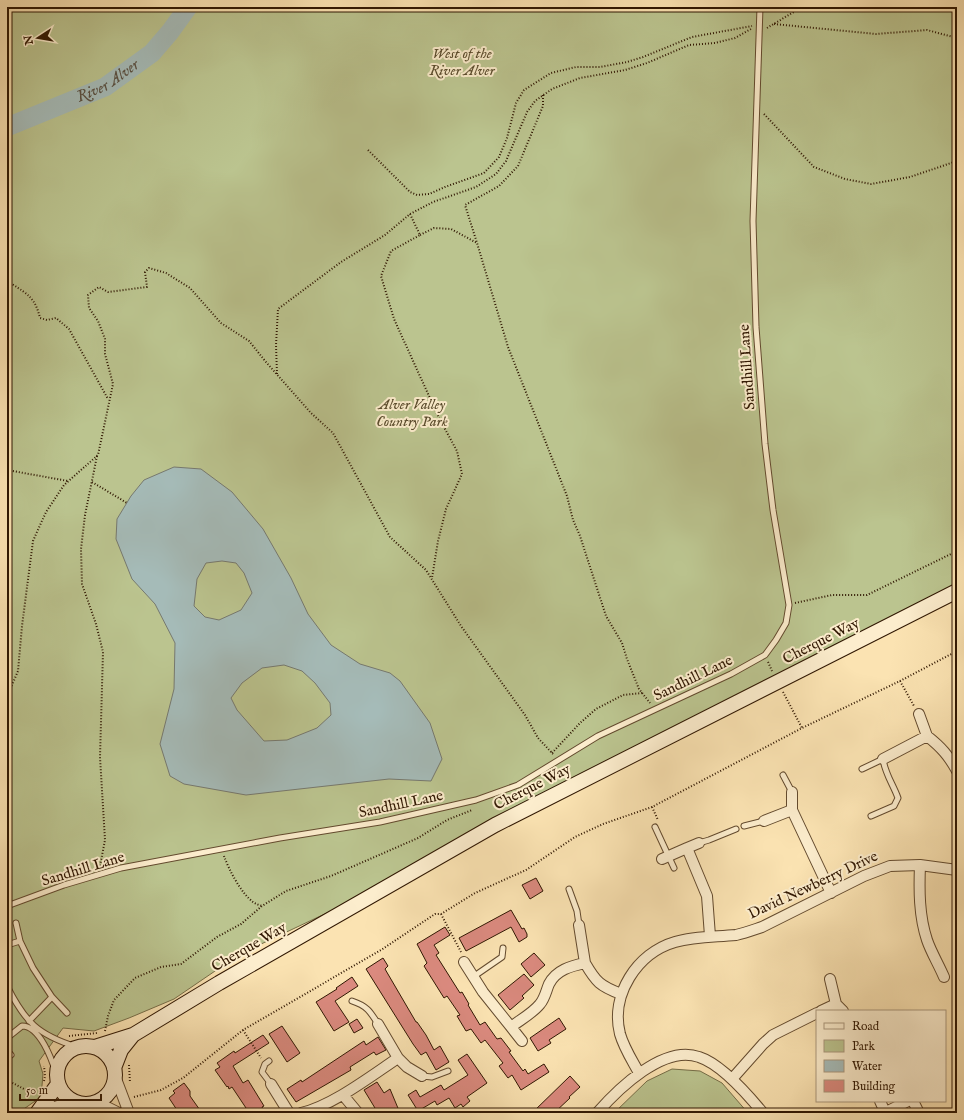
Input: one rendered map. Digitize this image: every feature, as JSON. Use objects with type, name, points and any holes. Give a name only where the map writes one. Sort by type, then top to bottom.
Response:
[{"type":"street","name":"Cherque Way","points":[[115,1072],[119,1046],[133,1035],[225,980],[495,825],[957,591]]},
{"type":"street","points":[[919,714],[927,736],[941,746],[957,771]]},
{"type":"street","points":[[883,759],[927,736]]},
{"type":"street","points":[[792,792],[792,810],[831,893]]},
{"type":"street","points":[[764,821],[792,810]]},
{"type":"street","points":[[665,857],[699,843]]},
{"type":"street","points":[[688,848],[707,896],[710,936]]},
{"type":"street","points":[[920,865],[919,894],[922,922],[927,940],[944,977]]},
{"type":"street","name":"David Newberry Drive","points":[[639,1072],[625,1048],[620,1035],[618,1022],[620,1001],[621,994],[636,968],[655,951],[675,942],[696,937],[746,933],[762,927],[876,870],[890,866],[920,865],[957,870]]},
{"type":"street","points":[[579,925],[585,963],[593,976],[604,987],[621,994]]},
{"type":"street","points":[[464,962],[484,992],[522,1041]]},
{"type":"street","points":[[511,1027],[539,1005],[550,983],[561,971],[574,965],[585,963]]},
{"type":"street","points":[[826,1010],[840,1007],[830,979]]},
{"type":"street","points":[[732,1079],[773,1034],[816,1013]]},
{"type":"street","points":[[378,1024],[398,1058],[407,1067],[422,1076]]},
{"type":"street","points":[[37,1113],[57,1079],[60,1060],[71,1050],[83,1045],[95,1047],[119,1046]]},
{"type":"street","points":[[95,1047],[108,1055],[112,1061],[115,1072],[130,1099],[129,1113]]},
{"type":"street","points":[[597,1113],[612,1096],[639,1072],[664,1060],[688,1054],[699,1056],[711,1062],[732,1079],[763,1113]]},
{"type":"street","points":[[301,1113],[312,1111],[343,1095],[398,1058]]},
{"type":"street","points":[[46,1113],[54,1108],[77,1103],[90,1104],[104,1098],[110,1092],[114,1084],[115,1072]]},
{"type":"street","points":[[57,1079],[65,1096],[77,1103]]},
{"type":"street","points":[[270,1084],[289,1113]]},
{"type":"street","points":[[343,1095],[358,1113]]},
{"type":"street","points":[[96,1102],[120,1113]]},
{"type":"street","points":[[880,1102],[885,1113],[906,1102]]},
{"type":"street","points":[[914,1102],[919,1113]]},
{"type":"lane","name":"Sandhill Lane","points":[[7,906],[64,885],[121,868],[221,849],[380,822],[476,800],[518,785],[558,759],[598,736],[731,674],[765,655],[786,623],[789,605],[773,510],[765,444],[756,327],[753,222],[758,107],[760,7]]},
{"type":"lane","points":[[862,769],[883,759],[886,775],[898,798],[894,806],[871,816]]},
{"type":"lane","points":[[783,775],[792,792]]},
{"type":"lane","points":[[744,826],[764,821]]},
{"type":"lane","points":[[655,827],[665,857],[674,868]]},
{"type":"lane","points":[[699,843],[736,829]]},
{"type":"lane","points":[[569,889],[577,911],[579,925]]},
{"type":"lane","points":[[16,923],[20,941],[32,968],[52,997],[66,1013]]},
{"type":"lane","points":[[7,945],[20,941]]},
{"type":"lane","points":[[473,977],[502,957],[503,948]]},
{"type":"lane","points":[[7,986],[15,1002],[29,1021],[44,1034],[77,1047]]},
{"type":"lane","points":[[29,1021],[52,997]]},
{"type":"lane","points":[[352,1001],[363,1004],[370,1011],[378,1024]]},
{"type":"lane","points":[[7,1038],[18,1028],[25,1026],[34,1032],[48,1052],[57,1079]]},
{"type":"lane","points":[[7,1050],[11,1055]]},
{"type":"lane","points":[[267,1063],[262,1072],[270,1084]]},
{"type":"lane","points":[[422,1076],[432,1077],[448,1071]]},
{"type":"path","points":[[759,32],[802,7]]},
{"type":"path","points":[[277,375],[276,345],[278,309],[341,262],[385,235],[410,214],[433,202],[476,187],[496,174],[506,161],[527,112],[535,100],[552,89],[580,78],[625,70],[647,63],[689,45],[715,43],[735,38],[759,24]]},
{"type":"path","points":[[368,150],[410,192],[417,195],[429,194],[484,173],[499,157],[507,138],[516,103],[524,90],[551,74],[576,67],[600,67],[626,62],[643,57],[692,37],[759,24]]},
{"type":"path","points":[[774,24],[876,34],[927,30],[957,38]]},
{"type":"path","points":[[543,95],[543,106],[518,166],[499,186],[464,205],[508,347],[567,496],[573,520],[606,616],[622,643],[640,690],[656,710]]},
{"type":"path","points":[[758,107],[814,167],[845,179],[872,184],[910,177],[957,161]]},
{"type":"path","points":[[410,214],[420,235]]},
{"type":"path","points":[[432,579],[438,541],[446,509],[462,474],[457,452],[439,418],[394,319],[381,276],[391,251],[434,228],[451,229],[477,243]]},
{"type":"path","points":[[99,875],[105,840],[100,757],[103,652],[96,624],[82,584],[81,556],[85,515],[108,400],[113,384],[105,354],[105,339],[98,321],[90,308],[88,295],[100,287],[108,292],[147,287],[145,272],[149,268],[166,273],[190,288],[221,323],[249,342],[311,413],[333,433],[390,537],[426,570],[461,626],[525,715],[538,738],[558,759]]},
{"type":"path","points":[[7,285],[12,284],[29,295],[37,306],[40,318],[47,320],[56,318],[68,329],[108,400]]},
{"type":"path","points":[[7,697],[18,671],[33,541],[46,512],[64,485],[98,455]]},
{"type":"path","points":[[7,470],[68,481]]},
{"type":"path","points":[[92,482],[127,503]]},
{"type":"path","points":[[789,605],[832,595],[868,595],[957,551]]},
{"type":"path","points":[[131,1092],[130,1099],[161,1090],[183,1078],[243,1030],[381,950],[435,914],[441,914],[475,892],[526,870],[575,837],[603,824],[652,807],[802,728],[957,651]]},
{"type":"path","points":[[765,655],[802,728]]},
{"type":"path","points":[[900,680],[919,714]]},
{"type":"path","points":[[552,753],[580,723],[596,709],[622,695],[642,693]]},
{"type":"path","points":[[105,1031],[108,1016],[114,1000],[135,978],[161,967],[181,964],[216,937],[241,924],[262,906],[286,891],[331,876],[418,838],[447,820],[478,807]]},
{"type":"path","points":[[221,849],[227,864],[245,894],[254,903],[262,906]]},
{"type":"path","points":[[441,914],[460,948],[464,962]]},
{"type":"path","points":[[59,1041],[72,1035],[108,1030],[130,1061],[128,1069],[130,1086]]},
{"type":"path","points":[[243,1030],[267,1063]]},
{"type":"path","points":[[43,1086],[45,1076],[43,1061],[48,1052]]},
{"type":"path","points":[[7,1080],[40,1094]]},
{"type":"green space","name":"Alver Valley Country Park","points":[[7,7],[957,7],[957,591],[403,877],[240,954],[174,999],[94,1031],[63,1028],[39,1061],[43,1074],[41,1097],[18,1113],[7,1113]]},
{"type":"green space","points":[[672,1069],[700,1071],[722,1083],[748,1113],[614,1113],[647,1081]]},
{"type":"water","points":[[174,467],[201,469],[232,492],[263,529],[291,578],[308,614],[331,645],[360,664],[390,673],[400,681],[430,723],[442,759],[431,781],[389,779],[246,795],[184,784],[170,776],[160,744],[174,689],[175,643],[155,604],[132,579],[116,539],[117,519],[131,496],[144,480]],"holes":[[[222,561],[236,563],[244,573],[252,593],[241,610],[219,620],[205,617],[194,606],[197,579],[206,563]],[[284,665],[302,671],[315,683],[330,703],[331,715],[317,728],[287,740],[264,741],[237,710],[231,698],[242,683],[262,668]]]},
{"type":"building","points":[[536,878],[543,891],[530,899],[522,885]]},
{"type":"building","points":[[511,910],[522,929],[524,928],[527,937],[519,942],[511,927],[466,951],[459,938]]},
{"type":"building","points":[[445,927],[450,935],[434,945],[439,953],[436,955],[460,993],[462,992],[480,1025],[485,1022],[497,1039],[501,1038],[523,1071],[525,1069],[528,1074],[544,1064],[549,1072],[521,1090],[512,1075],[508,1078],[499,1066],[503,1063],[485,1040],[481,1043],[471,1029],[466,1031],[457,1016],[460,1015],[447,996],[444,998],[424,966],[427,963],[417,944]]},
{"type":"building","points":[[534,953],[545,965],[531,977],[521,964]]},
{"type":"building","points":[[383,958],[388,966],[385,969],[416,1022],[426,1035],[434,1050],[440,1046],[449,1062],[436,1070],[426,1052],[421,1055],[413,1044],[366,969]]},
{"type":"building","points":[[524,974],[534,985],[522,996],[524,998],[510,1010],[498,995]]},
{"type":"building","points":[[352,977],[358,986],[335,1001],[349,1022],[334,1031],[316,1002],[337,989],[336,988]]},
{"type":"building","points":[[559,1018],[566,1029],[549,1040],[551,1043],[538,1051],[530,1038]]},
{"type":"building","points":[[357,1019],[363,1028],[354,1033],[349,1024]]},
{"type":"building","points":[[282,1026],[300,1053],[287,1062],[269,1034]]},
{"type":"building","points":[[263,1035],[269,1043],[233,1066],[243,1083],[248,1080],[264,1106],[262,1107],[265,1113],[246,1113],[246,1108],[232,1087],[229,1089],[228,1086],[227,1087],[215,1070],[220,1067],[217,1063],[234,1051],[235,1053]]},
{"type":"building","points":[[378,1037],[386,1050],[376,1055],[374,1052],[350,1067],[351,1070],[296,1102],[287,1089],[301,1080],[302,1082],[364,1041],[366,1045]]},
{"type":"building","points":[[467,1054],[487,1083],[467,1097],[470,1101],[463,1107],[461,1104],[455,1108],[449,1098],[437,1105],[435,1101],[418,1111],[408,1095],[416,1090],[420,1097],[441,1085],[444,1090],[468,1075],[458,1060]]},
{"type":"building","points":[[570,1076],[580,1087],[569,1097],[570,1098],[554,1113],[532,1113]]},
{"type":"building","points":[[377,1082],[384,1093],[390,1089],[400,1113],[378,1113],[364,1090]]},
{"type":"building","points":[[184,1083],[190,1091],[190,1096],[202,1113],[179,1113],[169,1098],[175,1093],[173,1091]]},
{"type":"waterway","name":"River Alver","points":[[7,127],[105,87],[152,53],[170,32],[188,7]]},
{"type":"park label","name":"West of the River Alver","points":[[462,62]]}]
